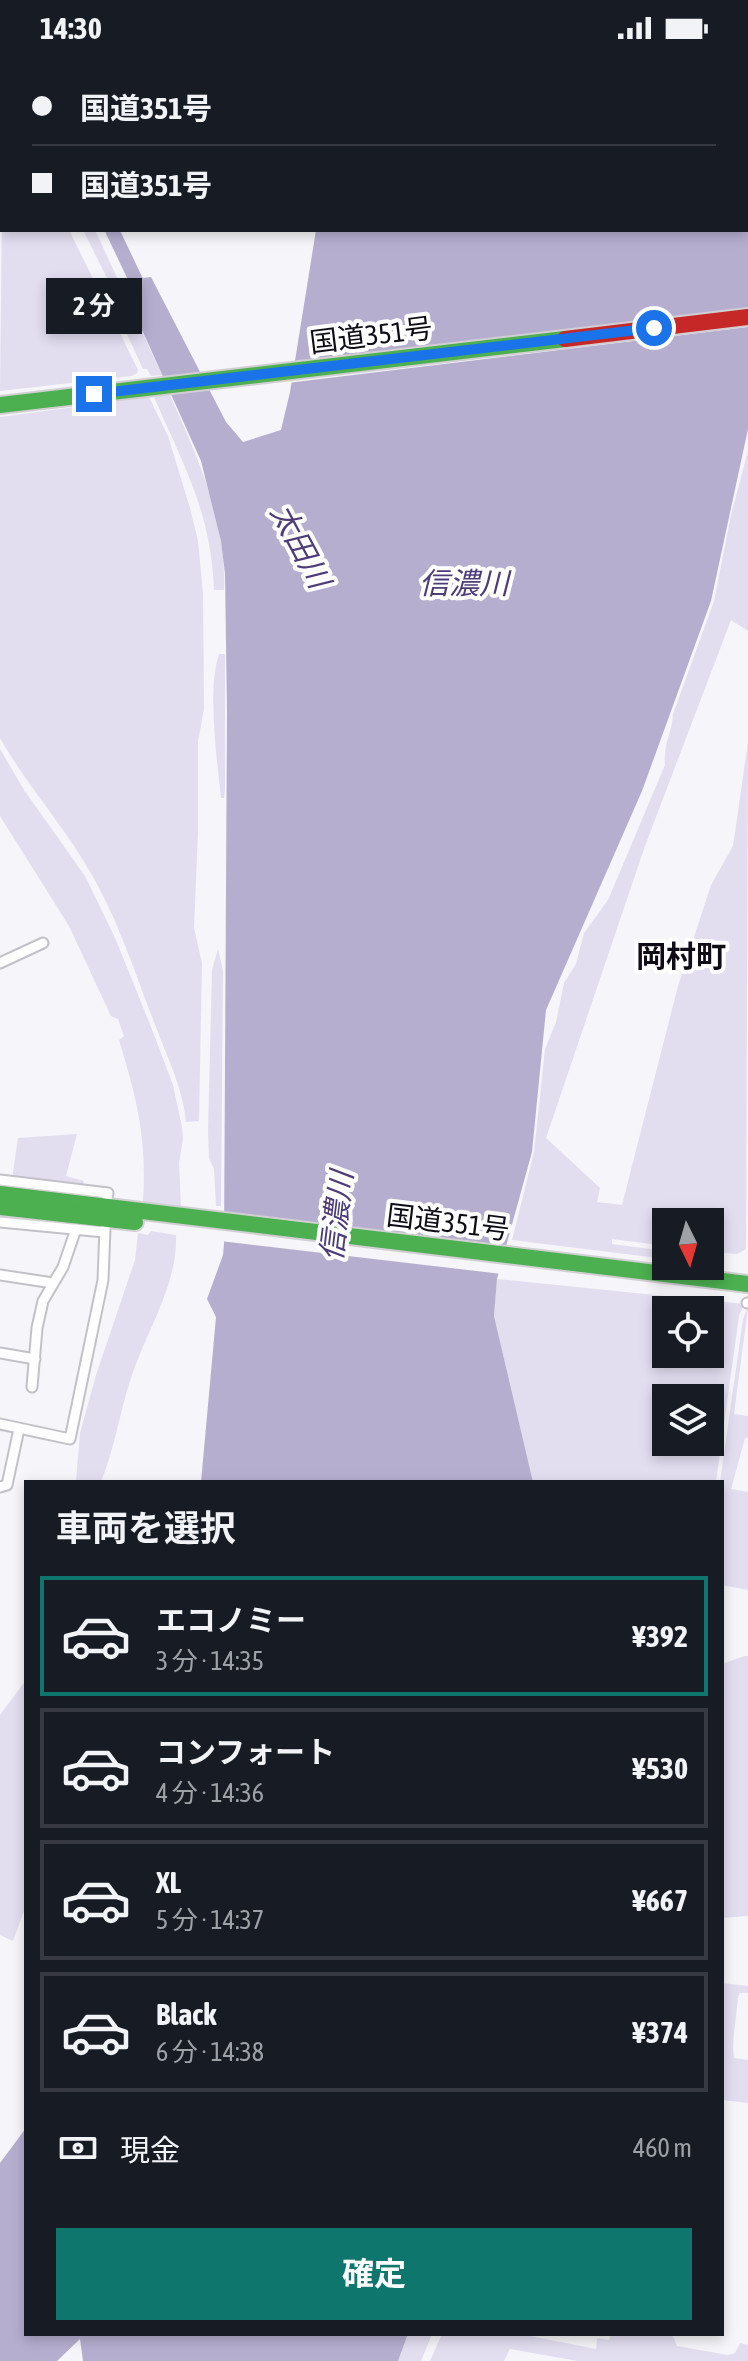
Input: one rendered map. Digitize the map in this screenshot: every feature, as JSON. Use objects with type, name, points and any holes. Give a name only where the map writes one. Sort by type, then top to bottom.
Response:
[{"type":"highway","name":"国道351号","points":[[0,405],[748,317]]},
{"type":"highway","name":"国道351号","points":[[0,1194],[147,1218],[748,1300]]},
{"type":"highway","name":"国道351号","points":[[0,1207],[147,1218],[748,1284]]},
{"type":"street","points":[[0,963],[43,943]]},
{"type":"street","points":[[0,1180],[108,1193],[107,1198]]},
{"type":"street","points":[[0,1222],[104,1230],[103,1280],[70,1439],[0,1424]]},
{"type":"street","points":[[32,1387],[43,1301],[63,1267],[76,1229]]},
{"type":"street","points":[[0,1275],[53,1283]]},
{"type":"street","points":[[0,1353],[35,1359]]},
{"type":"street","points":[[1,1490],[7,1485],[19,1429]]},
{"type":"shaded area","points":[[2,232],[70,232],[137,373],[0,391]]},
{"type":"shaded area","points":[[84,232],[96,232],[162,375],[151,376],[147,369],[143,369],[120,319],[119,302]]},
{"type":"shaded area","points":[[170,395],[200,465],[215,514],[224,564],[224,590],[214,590],[202,513],[154,397]]},
{"type":"shaded area","points":[[149,397],[168,436],[190,508],[198,541],[203,594],[204,709],[198,741],[194,928],[202,963],[199,1121],[186,1122],[173,1070],[107,903],[73,845],[0,738],[0,417]]},
{"type":"shaded area","points":[[748,451],[748,631],[731,620],[645,846],[546,1138],[600,1188],[597,1202],[622,1205],[678,986],[711,885],[733,846],[748,742],[746,1249],[737,1254],[724,1253],[724,1208],[652,1208],[652,1244],[612,1239],[612,1244],[652,1249],[652,1257],[512,1240],[534,1152],[545,1049],[556,1022],[564,983],[576,964],[584,933],[608,900],[665,765],[673,714],[714,601],[731,515]]},
{"type":"shaded area","points":[[219,654],[225,654],[224,798],[221,798],[213,705]]},
{"type":"shaded area","points":[[0,749],[24,790],[85,876],[116,940],[153,1032],[173,1085],[182,1127],[179,1163],[181,1208],[143,1201],[142,1138],[136,1100],[119,1040],[124,1036],[118,1019],[111,1016],[69,926],[0,816]]},
{"type":"shaded area","points":[[218,949],[223,971],[221,1206],[216,1206],[208,1132],[212,970]]},
{"type":"shaded area","points":[[77,1134],[66,1176],[84,1181],[82,1186],[12,1179],[18,1138]]},
{"type":"shaded area","points":[[151,1231],[176,1235],[167,1289],[132,1375],[102,1480],[76,1480],[80,1433],[96,1375],[135,1260],[138,1233],[148,1235]]},
{"type":"shaded area","points":[[497,1279],[665,1296],[652,1296],[652,1368],[724,1368],[724,1302],[744,1304],[739,1316],[724,1424],[724,1384],[652,1384],[652,1456],[720,1456],[716,1480],[533,1480],[494,1316]]},
{"type":"shaded area","points":[[748,1307],[734,1414],[748,1416],[748,1438],[745,1438],[731,1489],[748,1492],[748,1590],[724,1585],[724,1480],[720,1480],[743,1319]]},
{"type":"shaded area","points":[[748,1656],[748,1916],[724,1918],[724,1663]]},
{"type":"shaded area","points":[[24,1683],[24,1911],[13,1941],[0,1935],[0,1715]]},
{"type":"shaded area","points":[[724,1983],[748,1986],[748,1993],[740,1993],[738,1997],[733,2045],[734,2058],[748,2060],[748,2103],[724,2100]]},
{"type":"shaded area","points":[[407,2336],[431,2336],[421,2361],[398,2361]]},
{"type":"shaded area","points":[[441,2336],[530,2336],[596,2349],[597,2338],[673,2336],[677,2346],[728,2355],[735,2353],[740,2343],[748,2345],[748,2361],[578,2361],[510,2349],[504,2361],[430,2361]]},
{"type":"water","name":"信濃川","points":[[316,232],[748,232],[748,429],[711,601],[642,791],[546,1010],[532,1152],[497,1279],[494,1316],[533,1480],[201,1480],[216,1317],[207,1299],[224,1244],[225,574],[221,541],[201,461],[120,281],[151,277],[226,422],[243,442],[281,430]]},
{"type":"water","points":[[24,2131],[24,2336],[407,2336],[398,2361],[83,2361],[80,2339],[57,2361],[0,2361],[0,2163]]},
{"type":"pier","points":[[748,311],[748,327],[287,383],[289,367]]},
{"type":"pier","points":[[220,1212],[510,1246],[502,1274],[220,1241]]},
{"type":"waterway","name":"太田川","points":[[113,232],[143,295]]},
{"type":"traffic: fast","points":[[0,405],[565,339]]},
{"type":"traffic: fast","points":[[0,1194],[748,1284]]},
{"type":"traffic: fast","points":[[0,1207],[135,1222]]},
{"type":"traffic: jam","points":[[565,339],[748,317]]},
{"type":"district","name":"岡村町","points":[[681,957]]},
{"type":"route","points":[[94,394],[654,328]]}]
